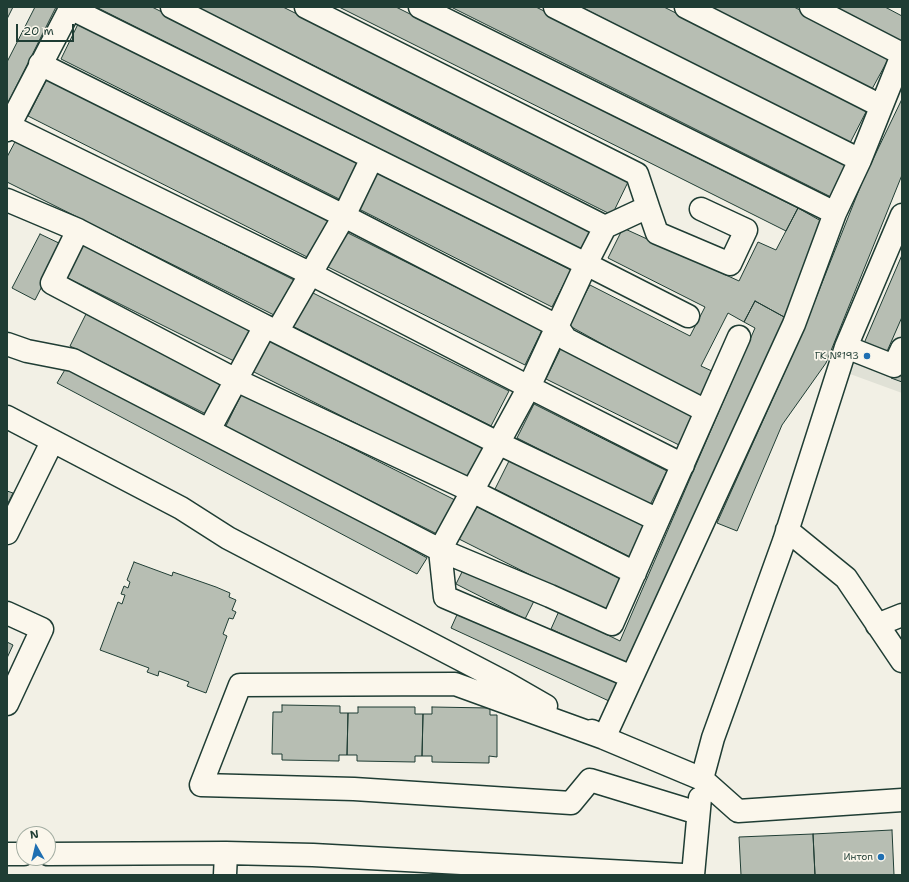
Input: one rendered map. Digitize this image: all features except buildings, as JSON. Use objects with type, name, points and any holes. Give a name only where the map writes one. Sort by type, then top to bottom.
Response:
[{"type":"lane","points":[[172,7],[606,227]]},
{"type":"lane","points":[[306,7],[637,174],[657,233],[730,264],[746,230],[701,209]]},
{"type":"lane","points":[[420,7],[835,214]]},
{"type":"lane","points":[[555,7],[860,160]]},
{"type":"lane","points":[[686,7],[881,106]]},
{"type":"lane","points":[[604,738],[794,324],[835,214],[860,160],[902,55],[811,7]]},
{"type":"lane","points":[[683,465],[311,274],[8,128],[40,64],[71,8],[688,316]]},
{"type":"lane","points":[[40,64],[344,216],[557,326],[566,339],[706,411]]},
{"type":"lane","points":[[209,430],[236,380],[311,274],[344,216],[372,158]]},
{"type":"lane","points":[[7,200],[78,230],[498,443],[658,520]]},
{"type":"lane","points":[[632,677],[444,597],[440,550],[529,387],[586,264],[606,227],[648,207]]},
{"type":"lane","points":[[693,875],[702,779],[713,738],[787,530],[846,346],[902,215]]},
{"type":"lane","points":[[78,230],[52,283],[236,380],[472,491],[635,573]]},
{"type":"lane","points":[[7,344],[27,351],[73,360],[440,550],[550,596],[612,624],[739,336]]},
{"type":"lane","points":[[846,346],[894,366],[902,349]]},
{"type":"lane","points":[[7,417],[52,442],[169,502],[228,538],[506,683],[604,738]]},
{"type":"lane","points":[[7,533],[52,442]]},
{"type":"lane","points":[[787,530],[846,578],[889,633],[902,661]]},
{"type":"lane","points":[[7,613],[42,629],[7,704]]},
{"type":"lane","points":[[889,633],[902,615]]},
{"type":"lane","points":[[698,813],[590,780],[571,803],[354,788],[201,785],[240,685],[456,684],[604,738],[702,779],[738,811],[902,800]]},
{"type":"lane","points":[[56,854],[226,853],[313,855],[683,875]]},
{"type":"lane","points":[[225,875],[226,853]]},
{"type":"shaded area","points":[[902,255],[902,393],[850,374]]},
{"type":"place","name":"ГК №193","points":[[867,356]]},
{"type":"place","name":"Интоп","points":[[881,857]]}]
